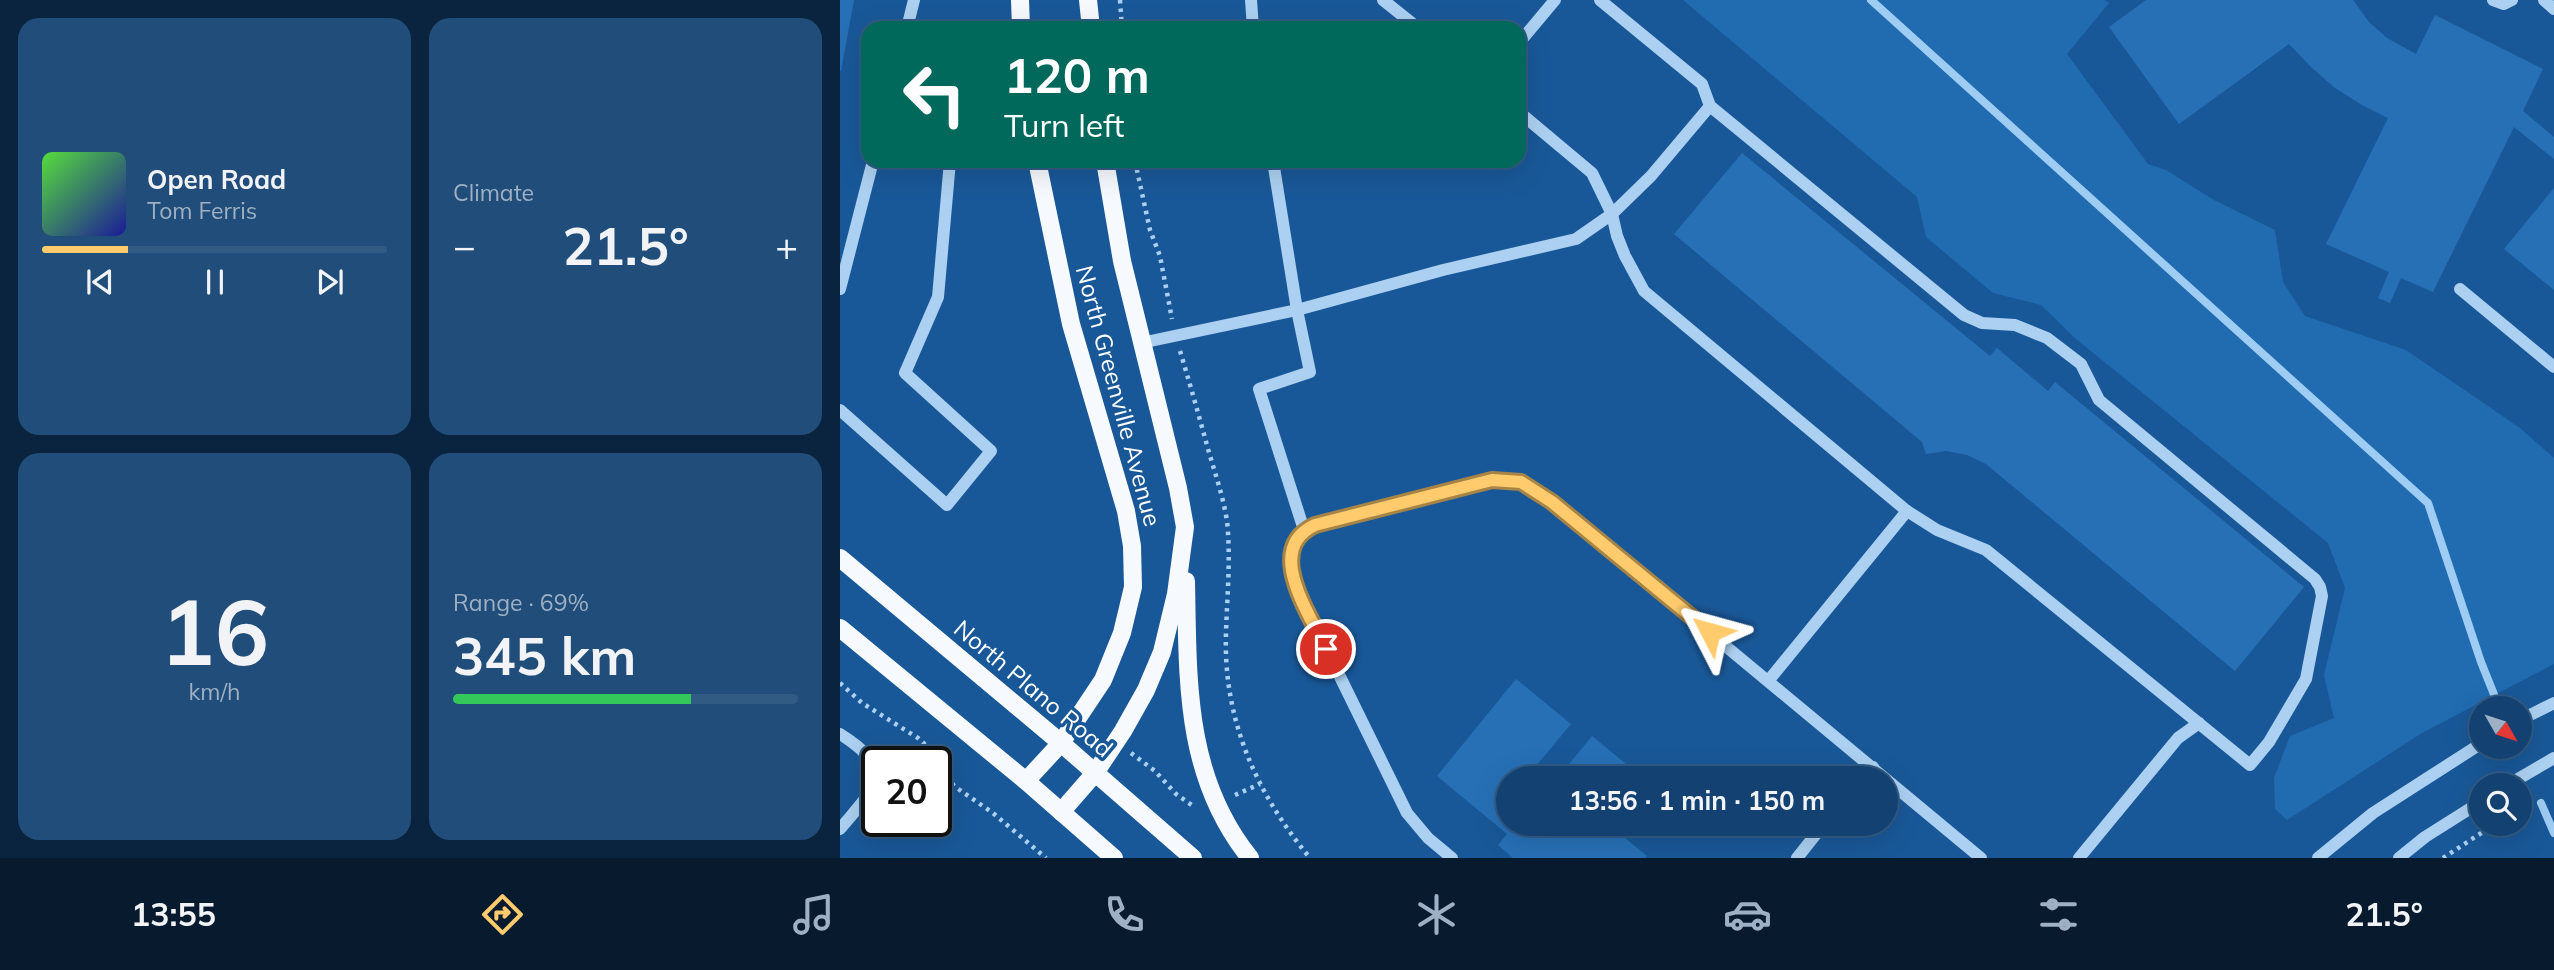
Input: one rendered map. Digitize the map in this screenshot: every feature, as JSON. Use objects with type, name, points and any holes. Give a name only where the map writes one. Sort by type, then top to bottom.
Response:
[{"type":"main road","points":[[1020,0],[1021,21]]},
{"type":"main road","points":[[1088,0],[1090,21]]},
{"type":"main road","name":"North Greenville Avenue","points":[[1026,781],[1060,743],[1103,680],[1122,633],[1133,587],[1132,546],[1126,511],[1071,324],[1038,168]]},
{"type":"main road","name":"North Greenville Avenue","points":[[1061,811],[1095,773],[1124,731],[1146,690],[1161,652],[1176,594],[1185,527],[1178,488],[1122,261],[1106,168]]},
{"type":"main road","points":[[1185,527],[1187,677],[1194,727],[1206,779],[1215,804],[1237,842],[1250,858]]},
{"type":"main road","name":"North Plano Road","points":[[840,558],[1193,858]]},
{"type":"main road","points":[[840,628],[1026,781],[1114,858]]},
{"type":"street","points":[[909,21],[915,0]]},
{"type":"street","points":[[1251,0],[1252,21]]},
{"type":"street","points":[[1383,0],[1409,21]]},
{"type":"street","points":[[1526,35],[1555,0]]},
{"type":"street","points":[[1526,118],[1592,173],[1612,214],[1617,236],[1644,291],[1907,511],[1937,530],[1986,550],[2250,765],[2269,742],[2306,679],[2322,596],[2315,579],[2099,400],[2081,364],[2048,338],[2015,325],[1982,323],[1964,316],[1710,106],[1702,83],[1600,0]]},
{"type":"street","points":[[2493,0],[2504,4],[2512,0]]},
{"type":"street","points":[[2544,0],[2554,9]]},
{"type":"street","points":[[1141,343],[1297,310],[1443,270],[1576,239],[1612,214],[1651,176],[1710,106]]},
{"type":"street","points":[[840,289],[871,168]]},
{"type":"street","points":[[840,410],[947,505],[991,451],[905,373],[938,297],[949,168]]},
{"type":"street","points":[[1274,168],[1310,372],[1259,390],[1304,530]]},
{"type":"street","points":[[2460,289],[2554,368]]},
{"type":"street","points":[[1452,858],[1428,838],[1407,813],[1292,579],[1292,546],[1304,530],[1315,525],[1492,480],[1521,482],[1552,502],[1872,766]]},
{"type":"street","points":[[1769,680],[1907,511]]},
{"type":"street","points":[[2532,714],[2554,703]]},
{"type":"street","points":[[2078,858],[2178,738],[2199,723]]},
{"type":"street","points":[[840,734],[869,757],[876,776],[874,788],[840,829]]},
{"type":"street","points":[[2318,858],[2373,813],[2469,751]]},
{"type":"street","points":[[2528,773],[2554,758]]},
{"type":"street","points":[[1898,788],[1981,858]]},
{"type":"street","points":[[2399,858],[2425,836],[2469,809]]},
{"type":"street","points":[[1797,858],[1814,836]]},
{"type":"path","points":[[1119,0],[1121,21]]},
{"type":"path","points":[[1137,168],[1150,230],[1160,256],[1176,337],[1224,509],[1229,562],[1226,634],[1230,696],[1245,754],[1272,808],[1310,858]]},
{"type":"path","points":[[840,683],[862,703],[918,738],[933,752],[954,786],[993,813],[1046,858]]},
{"type":"path","points":[[1125,749],[1155,771],[1176,794],[1199,811]]},
{"type":"path","points":[[1232,797],[1260,784]]},
{"type":"path","points":[[2443,858],[2477,836]]},
{"type":"shaded area","points":[[1683,0],[2104,0],[2109,3],[2067,54],[2148,164],[2166,170],[2214,200],[2275,230],[2283,282],[2305,316],[2406,350],[2520,428],[2554,458],[2554,664],[2493,696],[2469,696],[2469,708],[2422,733],[2287,820],[2275,809],[2274,778],[2290,736],[2334,718],[2324,675],[2345,588],[2328,543],[2076,339],[2041,305],[1993,293],[1926,237],[1917,197]]},
{"type":"building","points":[[840,0],[854,0],[841,71],[840,71]]},
{"type":"building","points":[[2146,0],[2353,0],[2369,22],[2387,38],[2416,54],[2435,15],[2543,69],[2523,111],[2554,137],[2554,159],[2514,127],[2433,292],[2401,278],[2390,303],[2378,298],[2389,272],[2326,244],[2388,118],[2335,88],[2289,44],[2179,124],[2109,27]]},
{"type":"building","points":[[1742,153],[1990,356],[1997,348],[2048,391],[2055,382],[2304,587],[2235,671],[1986,464],[1967,455],[1946,451],[1926,454],[1922,442],[1674,234]]},
{"type":"building","points":[[2554,188],[2554,290],[2504,249]]},
{"type":"building","points":[[1516,679],[1571,724],[1536,766],[1496,766],[1496,825],[1437,776]]},
{"type":"building","points":[[1592,736],[1629,766],[1568,766]]},
{"type":"building","points":[[1505,836],[1623,836],[1647,856],[1513,858],[1498,845]]},
{"type":"waterway","points":[[1871,0],[2428,503],[2495,696]]},
{"type":"waterway","points":[[2541,803],[2554,833]]},
{"type":"route","points":[[1326,649],[1292,579],[1292,546],[1304,530],[1492,480],[1521,482],[1552,502],[1710,632]]}]
